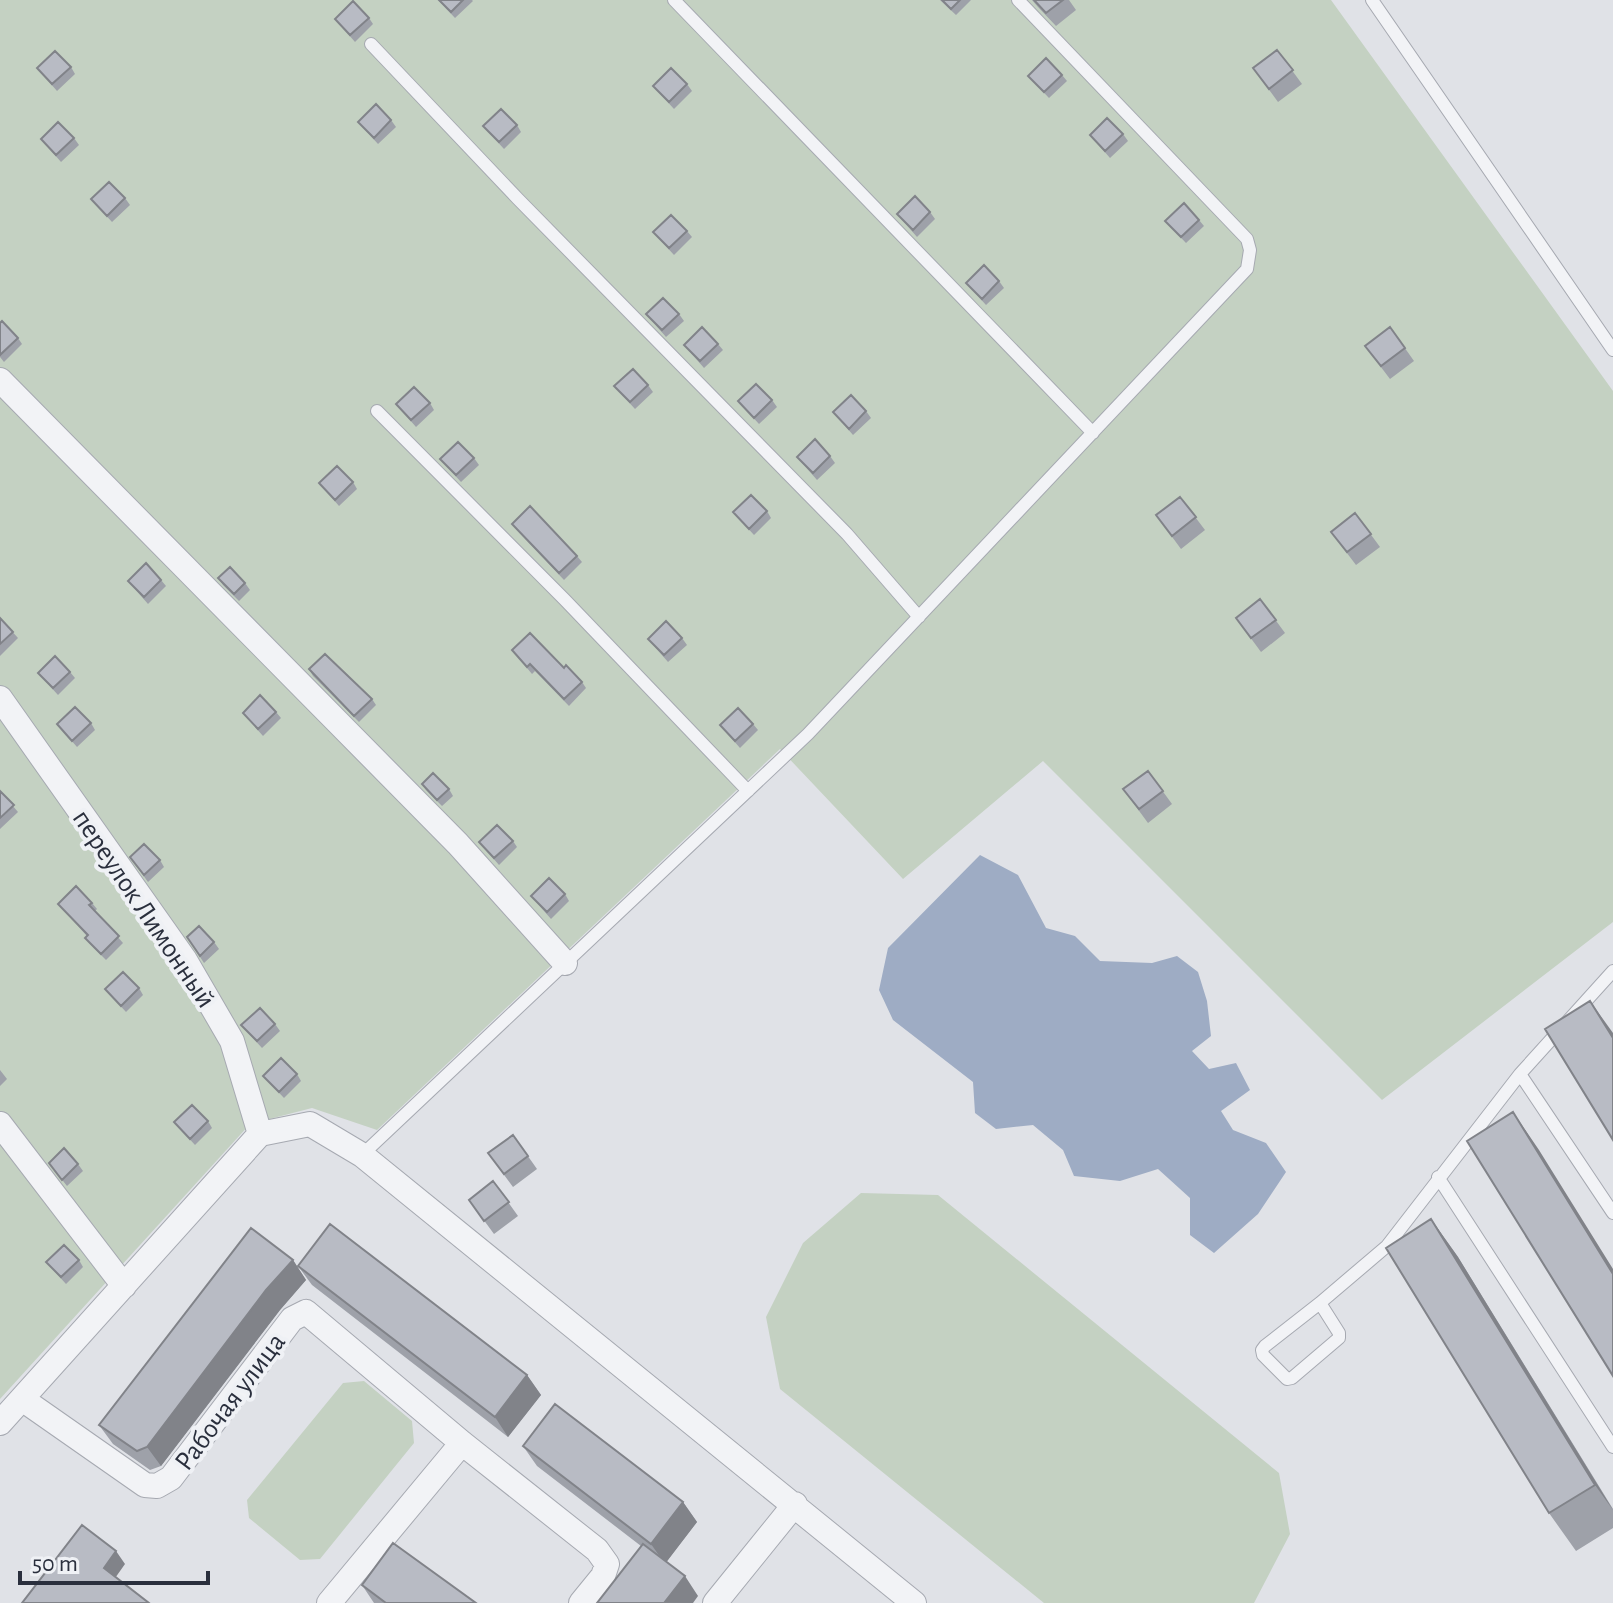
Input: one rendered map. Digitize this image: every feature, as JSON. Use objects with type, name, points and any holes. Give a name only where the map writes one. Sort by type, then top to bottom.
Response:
[{"type":"street","points":[[0,380],[458,844],[565,963]]},
{"type":"street","name":"переулок Лимонный","points":[[0,698],[185,960],[232,1041],[260,1134]]},
{"type":"street","points":[[0,1124],[124,1286]]},
{"type":"street","points":[[0,1423],[260,1134],[310,1124],[362,1155],[914,1603]]},
{"type":"street","name":"Рабочая улица","points":[[22,1399],[145,1485],[157,1486],[171,1478],[292,1319],[306,1312],[462,1443],[597,1550],[607,1564],[603,1576],[581,1603]]},
{"type":"street","points":[[335,1601],[462,1443]]},
{"type":"street","points":[[715,1603],[795,1504]]},
{"type":"lane","points":[[674,0],[1093,433]]},
{"type":"lane","points":[[362,1155],[808,734],[1241,276],[1250,259],[1247,239],[1018,0]]},
{"type":"lane","points":[[1372,0],[1613,350]]},
{"type":"lane","points":[[371,44],[518,199],[847,534],[919,617]]},
{"type":"lane","points":[[377,411],[565,600],[748,791]]},
{"type":"lane","points":[[1320,1303],[1339,1338],[1287,1379],[1263,1355],[1262,1350],[1387,1246],[1520,1074],[1613,971]]},
{"type":"lane","points":[[1520,1074],[1613,1213]]},
{"type":"lane","points":[[1438,1177],[1613,1447]]},
{"type":"green space","points":[[0,0],[1331,0],[1613,391],[1613,922],[1382,1100],[1043,761],[903,879],[780,749],[377,1130],[312,1108],[250,1124],[0,1399]]},
{"type":"green space","points":[[861,1193],[938,1195],[1279,1473],[1290,1534],[1254,1603],[1044,1603],[780,1389],[766,1317],[803,1243]]},
{"type":"green space","points":[[364,1381],[412,1421],[414,1443],[320,1559],[300,1560],[249,1518],[247,1500],[343,1383]]},
{"type":"water","points":[[980,855],[1018,875],[1046,928],[1075,936],[1100,961],[1152,963],[1177,956],[1198,972],[1207,1001],[1211,1036],[1192,1051],[1209,1069],[1236,1063],[1250,1090],[1221,1111],[1233,1130],[1266,1143],[1286,1172],[1258,1214],[1214,1253],[1190,1235],[1190,1198],[1158,1169],[1120,1181],[1074,1176],[1063,1150],[1033,1125],[996,1129],[975,1113],[973,1082],[893,1020],[879,990],[888,948]]},
{"type":"building","points":[[439,0],[463,0],[451,12]]},
{"type":"building","points":[[942,0],[960,0],[951,9]]},
{"type":"building","points":[[1034,0],[1063,0],[1046,13]]},
{"type":"building","points":[[353,1],[369,18],[350,35],[335,19]]},
{"type":"building","points":[[1277,50],[1293,70],[1269,89],[1253,68]]},
{"type":"building","points":[[55,51],[71,67],[52,84],[37,68]]},
{"type":"building","points":[[1046,58],[1062,75],[1044,92],[1028,76]]},
{"type":"building","points":[[671,68],[687,84],[669,102],[653,86]]},
{"type":"building","points":[[376,104],[391,120],[374,138],[358,122]]},
{"type":"building","points":[[501,109],[517,125],[499,142],[483,126]]},
{"type":"building","points":[[1107,118],[1123,134],[1105,151],[1090,135]]},
{"type":"building","points":[[58,122],[74,138],[56,155],[41,139]]},
{"type":"building","points":[[109,182],[125,198],[107,216],[91,199]]},
{"type":"building","points":[[915,196],[930,212],[913,230],[897,214]]},
{"type":"building","points":[[1184,203],[1199,220],[1181,237],[1165,221]]},
{"type":"building","points":[[671,215],[687,231],[669,248],[653,232]]},
{"type":"building","points":[[984,265],[999,281],[982,299],[966,283]]},
{"type":"building","points":[[663,298],[679,314],[662,330],[646,314]]},
{"type":"building","points":[[2,321],[18,338],[0,355],[0,323]]},
{"type":"building","points":[[702,327],[718,344],[700,361],[684,345]]},
{"type":"building","points":[[1390,327],[1405,348],[1381,366],[1365,346]]},
{"type":"building","points":[[633,369],[648,385],[630,402],[614,386]]},
{"type":"building","points":[[756,384],[772,400],[754,418],[738,401]]},
{"type":"building","points":[[414,387],[430,403],[411,420],[396,404]]},
{"type":"building","points":[[851,395],[866,411],[849,429],[833,412]]},
{"type":"building","points":[[815,439],[830,456],[813,473],[797,457]]},
{"type":"building","points":[[458,442],[474,458],[456,475],[440,459]]},
{"type":"building","points":[[337,466],[353,482],[335,500],[319,483]]},
{"type":"building","points":[[751,495],[767,511],[749,529],[733,512]]},
{"type":"building","points":[[1180,497],[1196,517],[1172,536],[1156,515]]},
{"type":"building","points":[[530,506],[577,556],[559,573],[512,524]]},
{"type":"building","points":[[1355,513],[1371,534],[1347,552],[1331,532]]},
{"type":"building","points":[[146,563],[161,580],[144,597],[128,581]]},
{"type":"building","points":[[230,567],[245,583],[234,594],[218,578]]},
{"type":"building","points":[[1260,599],[1276,620],[1251,638],[1236,618]]},
{"type":"building","points":[[0,618],[13,632],[0,644]]},
{"type":"building","points":[[666,621],[682,638],[664,655],[648,639]]},
{"type":"building","points":[[530,633],[582,682],[564,699],[512,650]]},
{"type":"building","points":[[325,654],[372,699],[354,716],[309,669]]},
{"type":"building","points":[[55,656],[70,672],[53,688],[38,673]]},
{"type":"building","points":[[260,695],[276,712],[258,729],[243,713]]},
{"type":"building","points":[[75,707],[91,723],[72,741],[57,724]]},
{"type":"building","points":[[738,708],[753,724],[735,741],[720,725]]},
{"type":"building","points":[[1148,771],[1163,791],[1139,809],[1123,789]]},
{"type":"building","points":[[433,773],[449,789],[437,800],[422,784]]},
{"type":"building","points":[[0,791],[14,805],[0,818]]},
{"type":"building","points":[[497,825],[513,841],[494,858],[479,842]]},
{"type":"building","points":[[144,844],[160,860],[144,875],[130,857]]},
{"type":"building","points":[[549,878],[565,894],[547,912],[531,896]]},
{"type":"building","points":[[76,886],[92,903],[89,905],[119,936],[101,954],[85,938],[88,935],[58,904]]},
{"type":"building","points":[[199,926],[214,942],[200,956],[187,937]]},
{"type":"building","points":[[123,972],[139,988],[121,1006],[105,989]]},
{"type":"building","points":[[1590,1001],[1613,1038],[1613,1140],[1545,1029]]},
{"type":"building","points":[[260,1008],[275,1024],[257,1041],[241,1025]]},
{"type":"building","points":[[281,1058],[297,1074],[279,1092],[263,1076]]},
{"type":"building","points":[[192,1105],[208,1121],[190,1139],[174,1122]]},
{"type":"building","points":[[1513,1112],[1613,1274],[1613,1376],[1467,1141]]},
{"type":"building","points":[[513,1135],[528,1156],[504,1174],[488,1153]]},
{"type":"building","points":[[64,1148],[78,1164],[62,1180],[49,1163]]},
{"type":"building","points":[[493,1181],[509,1202],[484,1221],[469,1200]]},
{"type":"building","points":[[1431,1219],[1595,1485],[1549,1513],[1386,1248]]},
{"type":"building","points":[[330,1224],[527,1375],[495,1417],[298,1266]]},
{"type":"building","points":[[251,1228],[293,1260],[266,1290],[147,1447],[137,1451],[99,1425]]},
{"type":"building","points":[[64,1245],[79,1260],[61,1277],[46,1262]]},
{"type":"building","points":[[555,1404],[683,1502],[651,1544],[523,1446]]},
{"type":"building","points":[[82,1525],[116,1551],[104,1568],[149,1603],[22,1603]]},
{"type":"building","points":[[393,1543],[476,1603],[386,1603],[362,1585]]},
{"type":"building","points":[[643,1544],[685,1576],[664,1603],[597,1603]]}]
